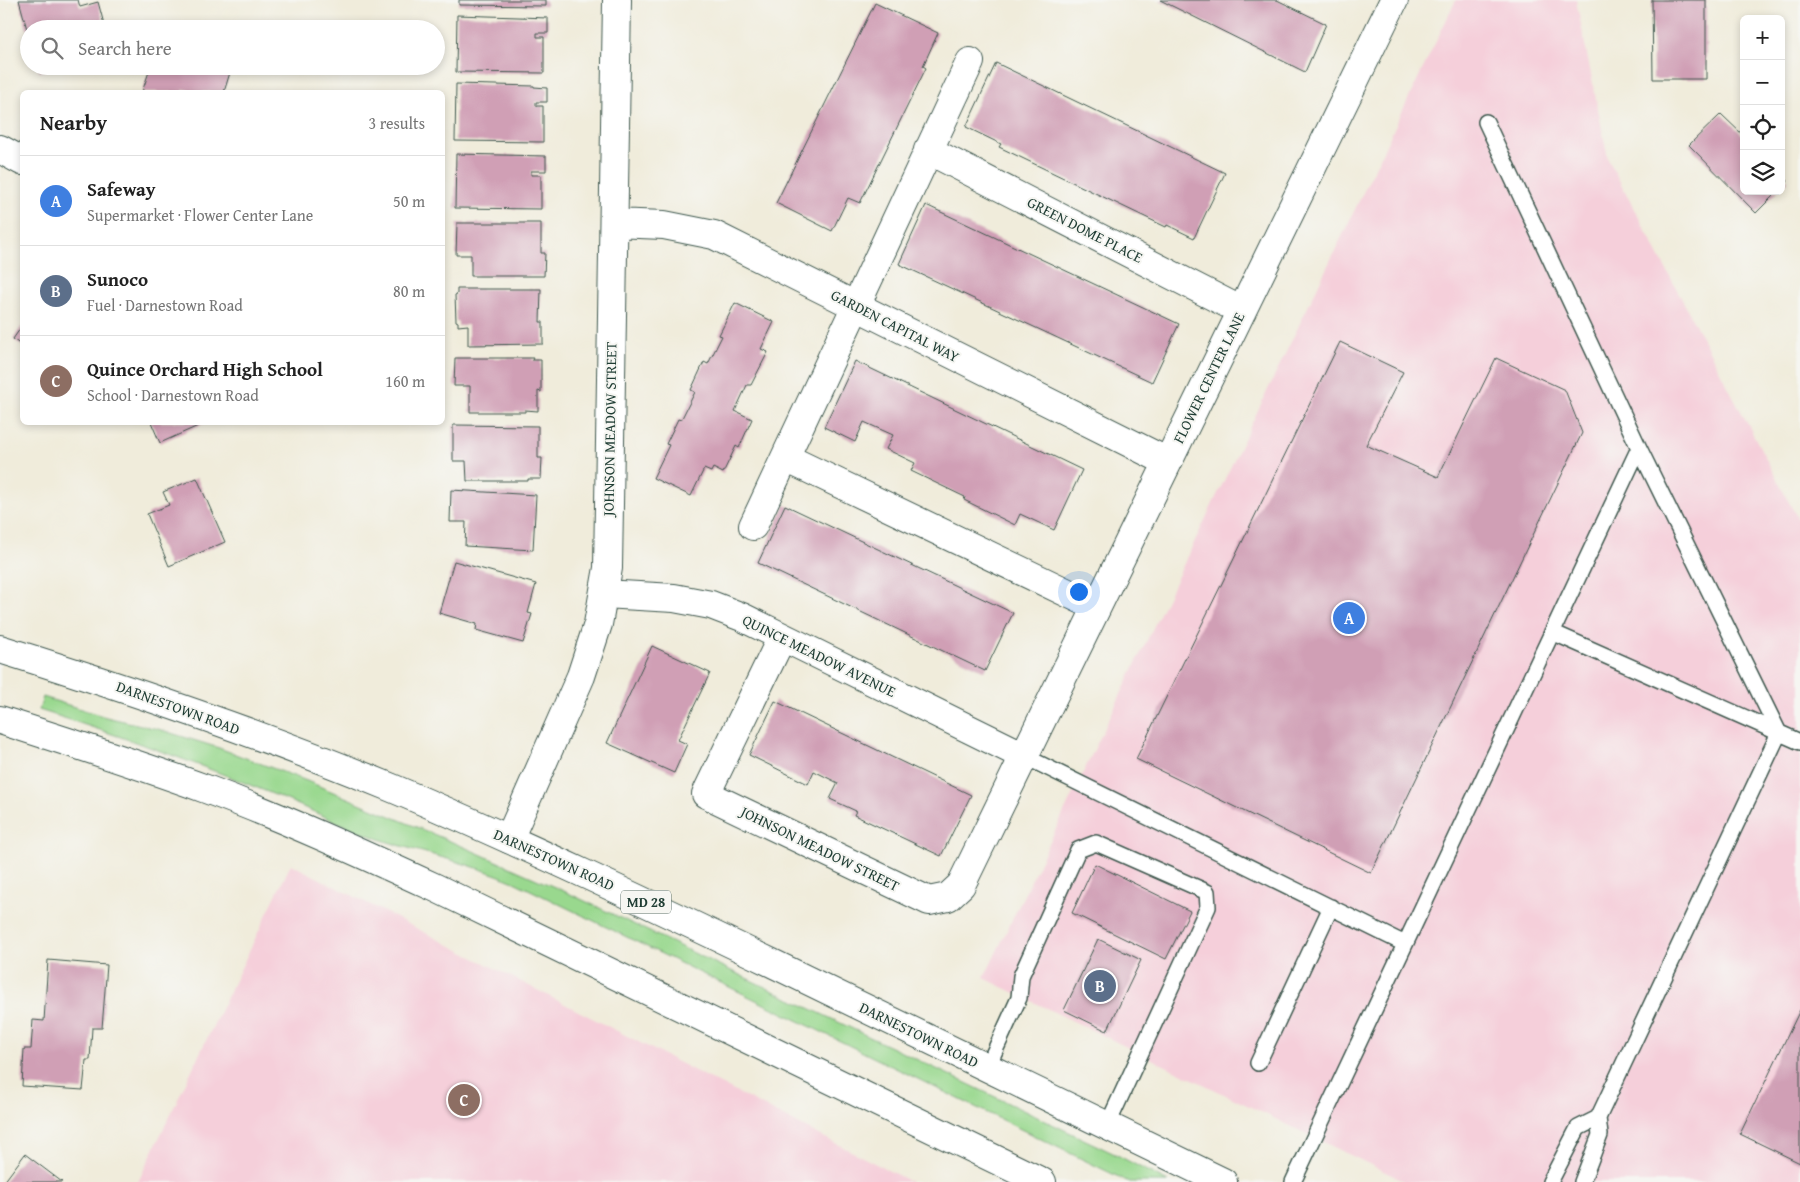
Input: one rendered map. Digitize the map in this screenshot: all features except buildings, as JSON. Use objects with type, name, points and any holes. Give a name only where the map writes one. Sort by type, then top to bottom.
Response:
[{"type":"street","name":"JOHNSON MEADOW STREET","points":[[509,839],[581,676],[598,624],[608,568],[617,0]]},
{"type":"street","name":"FLOWER CENTER LANE","points":[[1024,756],[1394,0]]},
{"type":"street","points":[[753,526],[970,62]]},
{"type":"street","points":[[0,149],[20,160]]},
{"type":"street","name":"GREEN DOME PLACE","points":[[928,150],[1242,311]]},
{"type":"street","name":"GARDEN CAPITAL WAY","points":[[614,223],[664,225],[714,235],[1168,462]]},
{"type":"street","points":[[786,458],[1097,607]]},
{"type":"street","name":"QUINCE MEADOW AVENUE","points":[[604,594],[674,598],[711,606],[782,637],[1024,756]]},
{"type":"street","name":"JOHNSON MEADOW STREET","points":[[782,637],[706,794],[929,902],[948,896],[961,886],[1024,756]]},
{"type":"street","name":"DARNESTOWN ROAD","points":[[0,649],[153,698],[264,739],[391,788],[509,839],[620,890],[1223,1182]]},
{"type":"street","points":[[0,720],[101,752],[207,789],[340,844],[445,892],[1042,1182]]},
{"type":"lane","points":[[1486,122],[1639,448],[1778,733]]},
{"type":"lane","points":[[1293,1182],[1639,448]]},
{"type":"lane","points":[[1552,632],[1800,742]]},
{"type":"lane","points":[[1582,1182],[1600,1135],[1598,1118],[1778,733]]},
{"type":"lane","points":[[1024,756],[1405,944]]},
{"type":"lane","points":[[987,1068],[1019,998],[1021,976],[1078,850],[1096,843],[1207,892],[1208,907],[1107,1126]]},
{"type":"lane","points":[[1258,1063],[1331,907]]},
{"type":"lane","points":[[1550,1182],[1578,1128],[1598,1118]]},
{"type":"shaded area","points":[[1456,0],[1576,0],[1608,159],[1800,523],[1800,1182],[1406,1182],[984,978]]},
{"type":"shaded area","points":[[291,864],[590,1017],[911,1182],[138,1182]]},
{"type":"green space","points":[[43,697],[106,717],[158,729],[219,748],[307,781],[464,847],[566,892],[1119,1156],[1168,1182],[1129,1182],[514,882],[467,865],[388,842],[209,769],[39,710]]},
{"type":"place","name":"Safeway","points":[[1349,618]]},
{"type":"place","name":"Sunoco","points":[[1100,986]]},
{"type":"place","name":"Quince Orchard High School","points":[[464,1100]]}]
